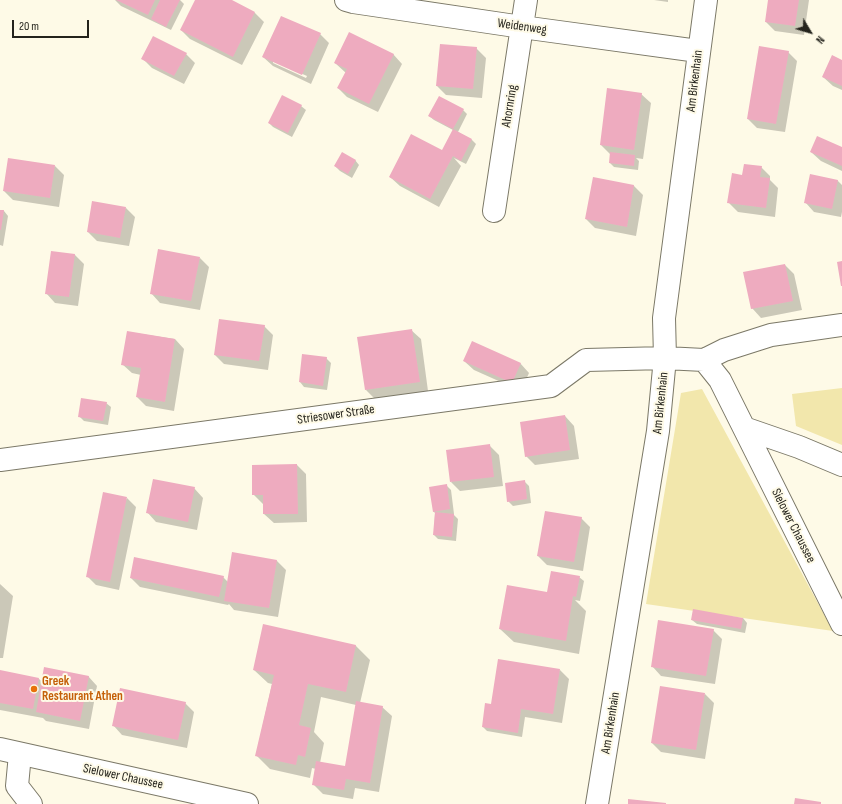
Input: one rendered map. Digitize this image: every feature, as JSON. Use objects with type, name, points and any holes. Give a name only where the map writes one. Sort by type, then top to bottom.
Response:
[{"type":"street","name":"Weidenweg","points":[[346,0],[522,27],[698,51]]},
{"type":"street","name":"Ahornring","points":[[494,211],[526,0]]},
{"type":"street","name":"Am Birkenhain","points":[[597,804],[658,431],[665,358],[664,318],[698,51],[706,0]]},
{"type":"street","points":[[704,360],[724,350],[771,335],[842,325]]},
{"type":"street","name":"Striesower Straße","points":[[0,460],[551,386],[586,360],[665,358],[704,360]]},
{"type":"street","name":"Sielower Chaussee","points":[[704,360],[720,380],[842,624]]},
{"type":"street","points":[[744,428],[799,447],[842,465]]},
{"type":"street","points":[[10,752],[17,786],[31,804]]},
{"type":"street","name":"Sielower Chaussee","points":[[10,752],[247,804]]},
{"type":"shaded area","points":[[842,388],[842,445],[796,426],[792,394]]},
{"type":"shaded area","points":[[702,389],[833,631],[646,604],[681,393]]},
{"type":"building","points":[[116,0],[155,0],[148,15]]},
{"type":"building","points":[[160,0],[180,0],[166,27],[151,19]]},
{"type":"building","points":[[195,0],[232,0],[255,12],[233,57],[180,30]]},
{"type":"building","points":[[768,0],[799,0],[795,26],[765,22]]},
{"type":"building","points":[[281,16],[321,33],[302,75],[262,57]]},
{"type":"building","points":[[349,32],[394,54],[369,104],[337,88],[347,69],[334,63]]},
{"type":"building","points":[[153,36],[187,53],[174,76],[141,59]]},
{"type":"building","points":[[440,44],[477,47],[473,89],[436,86]]},
{"type":"building","points":[[759,46],[789,51],[776,124],[747,119]]},
{"type":"building","points":[[832,55],[842,60],[842,86],[822,77]]},
{"type":"building","points":[[607,88],[642,93],[634,150],[600,145]]},
{"type":"building","points":[[282,95],[302,105],[288,133],[268,123]]},
{"type":"building","points":[[439,96],[464,109],[453,129],[428,116]]},
{"type":"building","points":[[453,129],[472,139],[461,161],[453,156],[430,199],[389,177],[411,134],[442,150]]},
{"type":"building","points":[[817,136],[842,147],[842,166],[810,152]]},
{"type":"building","points":[[342,152],[356,160],[348,174],[334,166]]},
{"type":"building","points":[[610,152],[635,155],[634,166],[609,163]]},
{"type":"building","points":[[8,158],[55,165],[50,198],[3,191]]},
{"type":"building","points":[[744,164],[762,166],[760,177],[770,178],[766,208],[727,203],[732,173],[742,175]]},
{"type":"building","points":[[810,174],[838,180],[832,209],[804,203]]},
{"type":"building","points":[[593,177],[634,185],[627,227],[585,219]]},
{"type":"building","points":[[92,201],[126,207],[120,238],[87,232]]},
{"type":"building","points":[[0,210],[4,210],[1,230],[0,230]]},
{"type":"building","points":[[158,249],[200,257],[191,301],[150,294]]},
{"type":"building","points":[[51,251],[75,254],[69,297],[45,294]]},
{"type":"building","points":[[842,261],[842,286],[841,286],[837,262]]},
{"type":"building","points":[[785,264],[793,301],[751,309],[743,272]]},
{"type":"building","points":[[219,319],[265,325],[259,361],[214,355]]},
{"type":"building","points":[[412,329],[420,382],[365,390],[357,337]]},
{"type":"building","points":[[127,331],[175,339],[165,402],[136,397],[141,368],[121,365]]},
{"type":"building","points":[[472,341],[521,363],[512,383],[463,361]]},
{"type":"building","points":[[302,354],[327,357],[323,386],[299,382]]},
{"type":"building","points":[[81,398],[107,402],[103,421],[78,417]]},
{"type":"building","points":[[565,415],[570,450],[525,457],[520,422]]},
{"type":"building","points":[[490,444],[494,477],[450,482],[446,450]]},
{"type":"building","points":[[297,464],[298,514],[263,514],[263,495],[252,495],[252,465]]},
{"type":"building","points":[[153,479],[195,487],[188,522],[146,513]]},
{"type":"building","points":[[525,480],[527,499],[507,502],[505,483]]},
{"type":"building","points":[[447,484],[450,509],[433,512],[429,487]]},
{"type":"building","points":[[103,492],[127,497],[110,582],[86,577]]},
{"type":"building","points":[[545,511],[582,517],[574,562],[537,556]]},
{"type":"building","points":[[435,512],[454,514],[452,537],[433,535]]},
{"type":"building","points":[[232,552],[277,560],[269,608],[224,601]]},
{"type":"building","points":[[134,557],[224,576],[219,597],[130,578]]},
{"type":"building","points":[[551,571],[580,576],[576,597],[573,596],[566,641],[499,629],[507,585],[547,592]]},
{"type":"building","points":[[693,609],[743,618],[741,629],[691,620]]},
{"type":"building","points":[[658,620],[714,629],[706,676],[651,667]]},
{"type":"building","points":[[263,624],[356,645],[346,692],[308,684],[299,725],[311,728],[305,757],[298,755],[296,765],[255,756],[274,675],[253,670]]},
{"type":"building","points":[[498,659],[560,669],[553,714],[521,709],[518,733],[482,727],[485,703],[491,704]]},
{"type":"building","points":[[44,667],[89,676],[80,721],[36,712]]},
{"type":"building","points":[[0,670],[39,678],[33,709],[0,703]]},
{"type":"building","points":[[660,686],[705,693],[696,750],[651,743]]},
{"type":"building","points":[[120,688],[186,702],[178,740],[112,726]]},
{"type":"building","points":[[356,701],[383,706],[370,783],[346,779],[344,790],[312,785],[316,761],[345,766]]},
{"type":"building","points":[[795,798],[821,802],[821,804],[794,804]]},
{"type":"building","points":[[628,799],[666,803],[666,804],[628,804]]},
{"type":"place","name":"Greek Restaurant Athen","points":[[34,689]]}]
